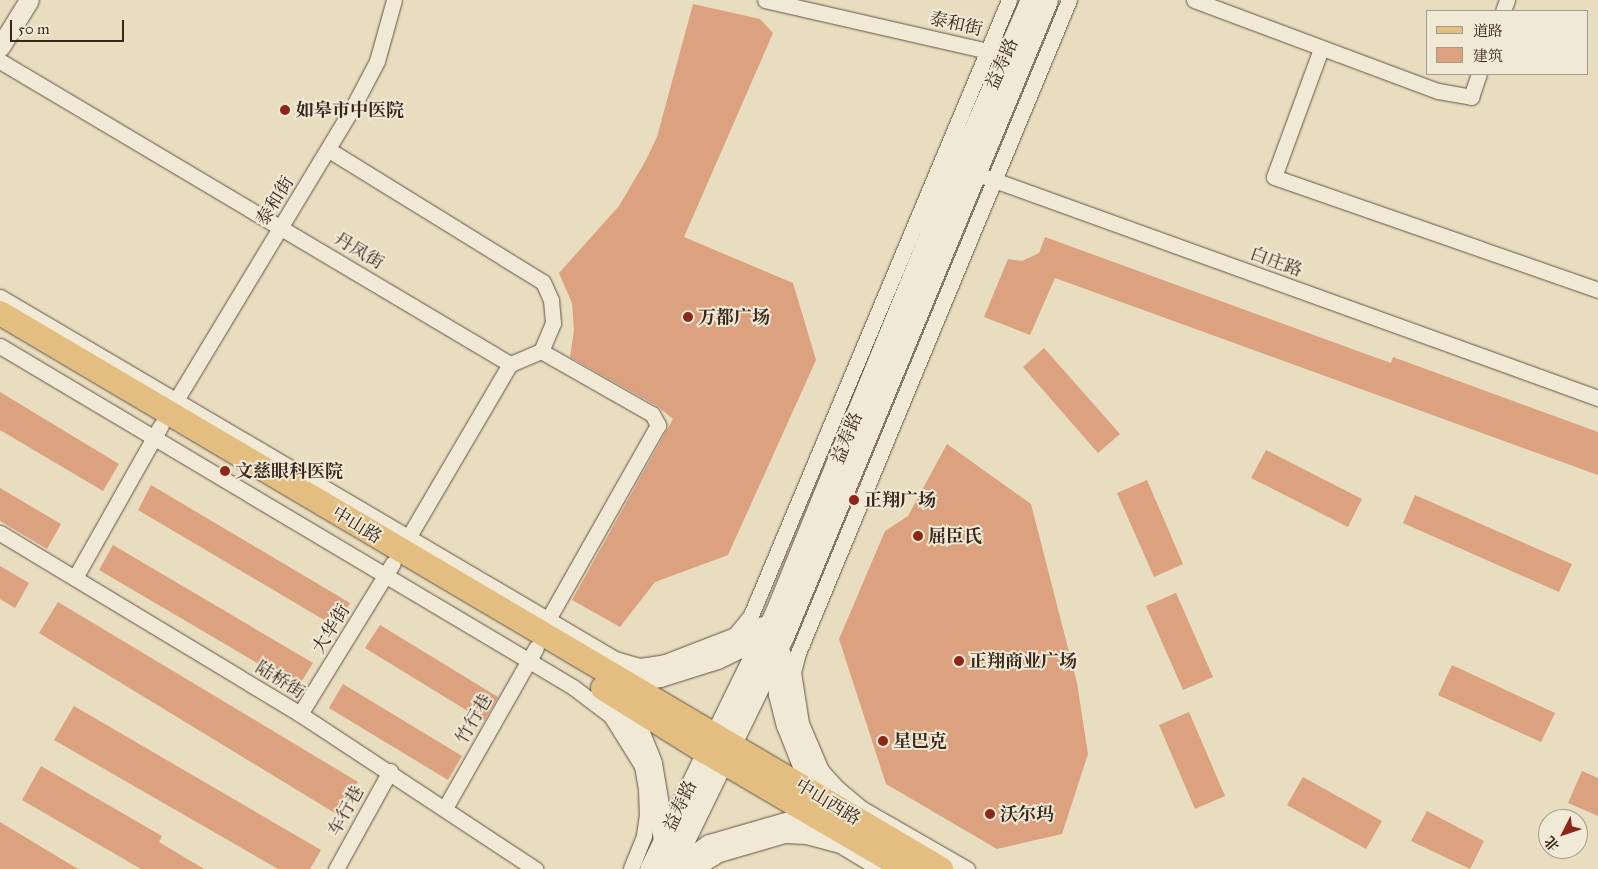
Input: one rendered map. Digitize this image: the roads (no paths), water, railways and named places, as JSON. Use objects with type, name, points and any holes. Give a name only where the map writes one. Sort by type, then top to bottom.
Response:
[{"type":"main road","name":"益寿路","points":[[650,869],[664,840],[784,634],[966,169],[1005,56],[1030,0]]},
{"type":"main road","name":"益寿路","points":[[1005,56],[1046,0]]},
{"type":"main road","name":"益寿路","points":[[670,869],[775,614],[966,169]]},
{"type":"main road","name":"中山路","points":[[0,313],[165,419],[719,748]]},
{"type":"main road","name":"中山路","points":[[0,330],[165,419]]},
{"type":"main road","points":[[603,678],[635,680],[660,676],[717,658],[746,644],[775,614]]},
{"type":"main road","points":[[676,869],[709,846],[792,821],[833,816],[806,773],[787,725],[779,694],[777,667],[784,634]]},
{"type":"main road","points":[[603,678],[639,734],[651,763],[664,840]]},
{"type":"main road","name":"中山西路","points":[[719,748],[833,816],[941,869]]},
{"type":"main road","name":"中山西路","points":[[833,816],[906,869]]},
{"type":"street","points":[[0,47],[29,0]]},
{"type":"street","name":"泰和街","points":[[76,576],[165,419],[329,150],[376,61],[394,0]]},
{"type":"street","name":"泰和街","points":[[765,0],[1005,56]]},
{"type":"street","points":[[967,869],[861,808],[838,789],[822,770],[801,723],[793,672],[1005,56],[1009,0]]},
{"type":"street","points":[[538,641],[640,666],[665,662],[735,635],[750,615],[966,169],[1069,0]]},
{"type":"street","points":[[1194,0],[1320,49],[1438,91],[1471,97],[1480,75]]},
{"type":"street","points":[[1320,49],[1274,177],[1598,290]]},
{"type":"street","name":"丹凤街","points":[[0,62],[281,226],[510,364]]},
{"type":"street","points":[[329,150],[543,282],[551,300],[553,322],[541,351],[510,364],[397,557]]},
{"type":"street","name":"白庄路","points":[[966,169],[1598,398]]},
{"type":"street","points":[[0,297],[165,419]]},
{"type":"street","points":[[0,346],[165,419]]},
{"type":"street","name":"竹行巷","points":[[445,808],[658,425],[652,414],[541,351]]},
{"type":"street","name":"陆桥街","points":[[0,533],[76,576],[300,714],[390,771],[535,869]]},
{"type":"street","name":"大华街","points":[[300,714],[397,557]]},
{"type":"street","points":[[538,641],[611,716],[642,766],[647,814],[644,836],[631,869]]},
{"type":"street","name":"车行巷","points":[[336,869],[390,771]]},
{"type":"street","points":[[695,869],[718,854],[785,835],[806,836],[840,845],[880,869]]},
{"type":"place","name":"如皋市中医院","points":[[285,110]]},
{"type":"place","name":"万都广场","points":[[688,317]]},
{"type":"place","name":"文慈眼科医院","points":[[225,471]]},
{"type":"place","name":"正翔广场","points":[[854,500]]},
{"type":"place","name":"屈臣氏","points":[[918,536]]},
{"type":"place","name":"正翔商业广场","points":[[959,661]]},
{"type":"place","name":"星巴克","points":[[883,741]]},
{"type":"place","name":"沃尔玛","points":[[990,814]]}]
